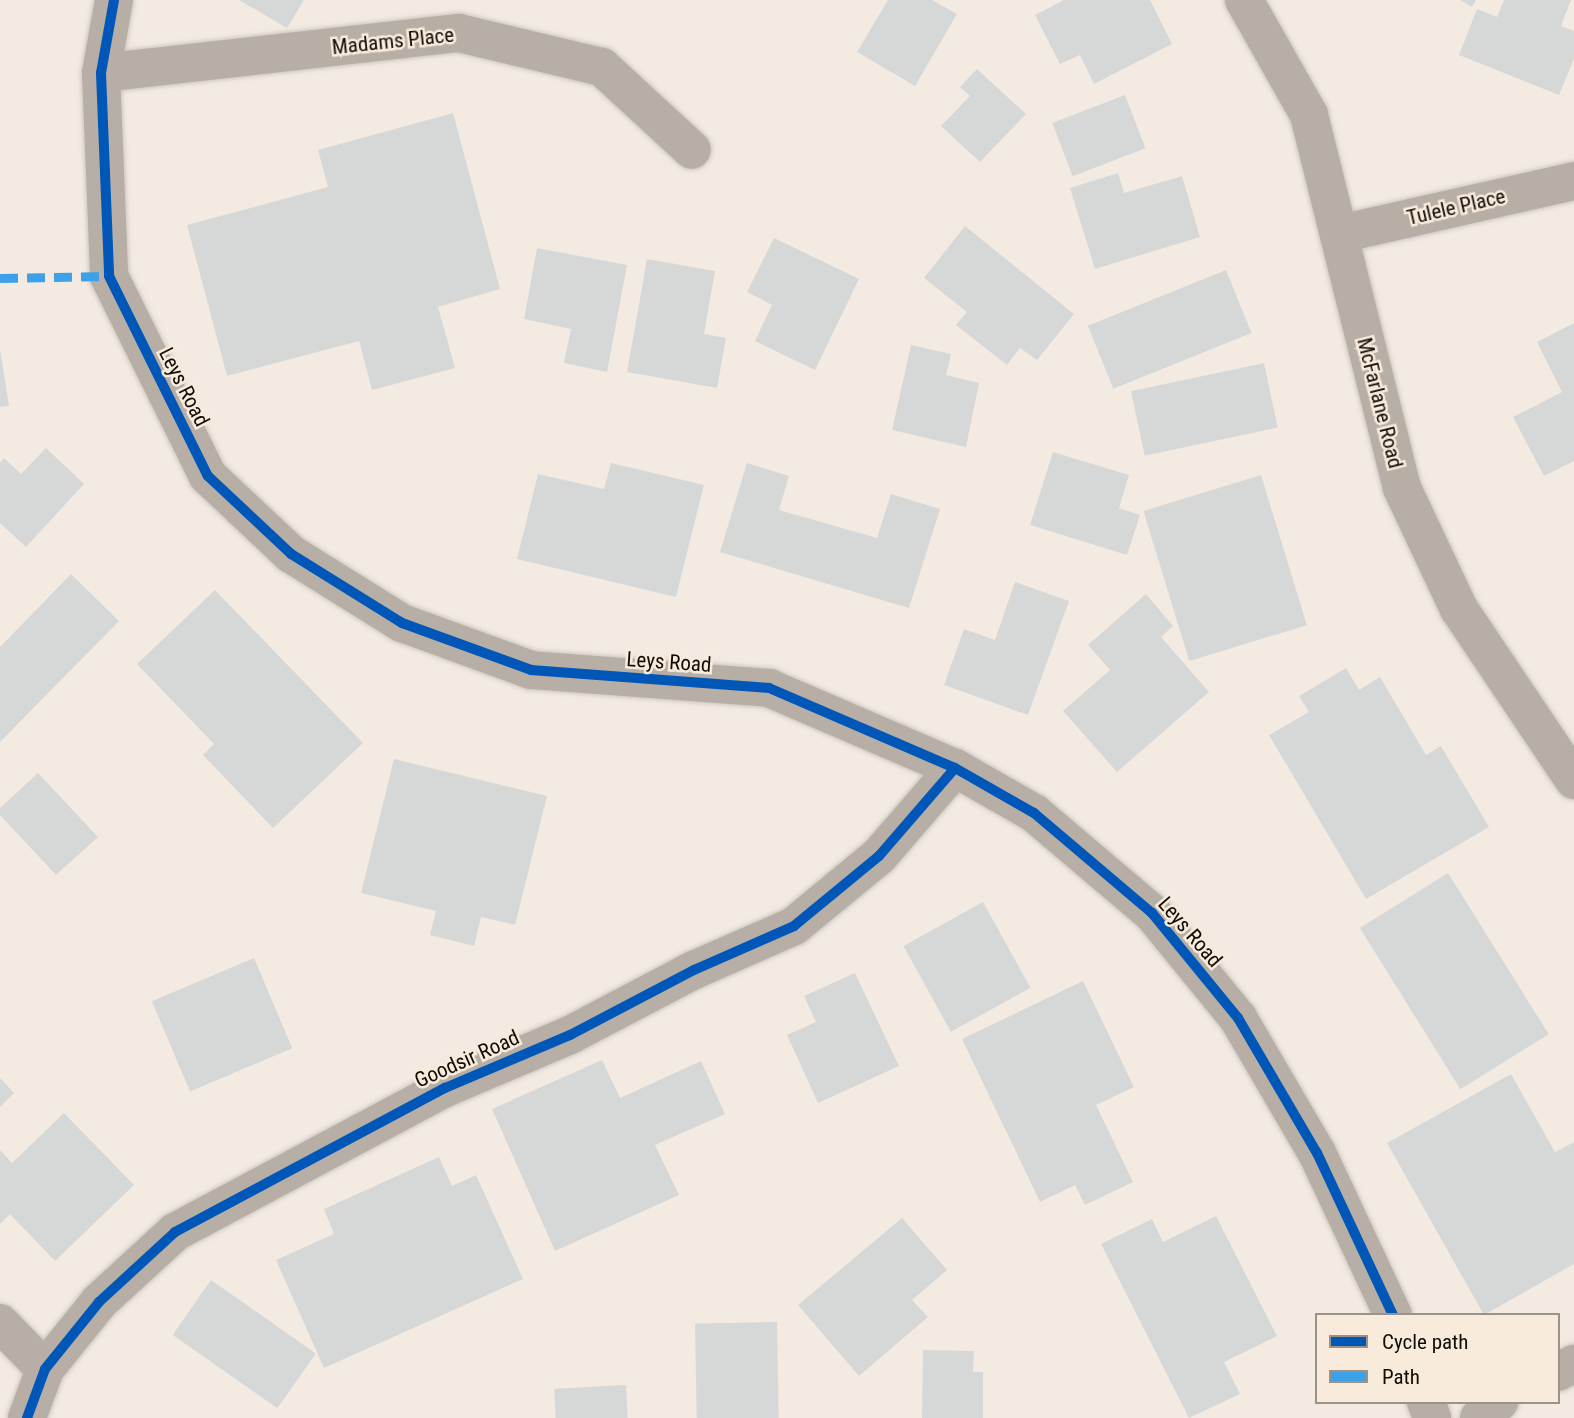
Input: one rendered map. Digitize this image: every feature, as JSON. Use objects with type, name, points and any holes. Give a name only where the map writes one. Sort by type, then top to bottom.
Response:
[{"type":"street","name":"Leys Road","points":[[114,0],[101,73],[109,276],[208,476],[291,554],[402,623],[531,670],[769,688],[956,768],[1034,813],[1152,913],[1238,1018],[1317,1153],[1392,1313]]},
{"type":"street","name":"McFarlane Road","points":[[1244,0],[1309,115],[1402,488],[1459,610],[1573,775]]},
{"type":"street","name":"Madams Place","points":[[101,73],[459,33],[602,67],[692,150]]},
{"type":"street","name":"Tulele Place","points":[[1339,234],[1574,181]]},
{"type":"street","name":"Goodsir Road","points":[[27,1418],[45,1369],[99,1302],[175,1232],[445,1088],[570,1035],[694,970],[794,926],[878,856],[956,768]]},
{"type":"street","points":[[0,1323],[45,1369]]},
{"type":"street","points":[[1479,1418],[1496,1404]]},
{"type":"building","points":[[239,0],[304,0],[287,28]]},
{"type":"building","points":[[888,0],[932,0],[957,14],[915,86],[857,52]]},
{"type":"building","points":[[1064,0],[1150,0],[1172,44],[1094,84],[1080,55],[1060,64],[1035,15]]},
{"type":"building","points":[[1460,0],[1476,0],[1472,7]]},
{"type":"building","points":[[1504,0],[1571,0],[1561,26],[1574,31],[1574,59],[1559,95],[1459,55],[1477,9],[1497,17]]},
{"type":"building","points":[[977,69],[1026,114],[980,162],[941,126],[970,96],[960,87]]},
{"type":"building","points":[[1125,95],[1145,148],[1073,176],[1052,123]]},
{"type":"building","points":[[453,113],[500,289],[438,307],[455,368],[372,390],[359,341],[227,376],[187,225],[328,187],[318,150]]},
{"type":"building","points":[[1118,173],[1124,193],[1182,176],[1200,237],[1095,269],[1070,188]]},
{"type":"building","points":[[965,226],[1074,314],[1037,360],[1020,348],[1007,365],[956,325],[967,312],[924,278]]},
{"type":"building","points":[[774,238],[859,279],[815,370],[755,341],[772,305],[747,292]]},
{"type":"building","points":[[537,248],[627,265],[607,372],[564,363],[571,329],[524,319]]},
{"type":"building","points":[[647,259],[715,271],[704,334],[726,338],[717,388],[627,372]]},
{"type":"building","points":[[1226,270],[1251,333],[1113,389],[1088,326]]},
{"type":"building","points":[[1574,323],[1574,461],[1544,476],[1513,417],[1562,392],[1537,342]]},
{"type":"building","points":[[911,345],[951,354],[946,375],[979,383],[966,447],[892,430]]},
{"type":"building","points":[[0,349],[9,406],[0,407]]},
{"type":"building","points":[[1264,363],[1278,428],[1145,456],[1131,391]]},
{"type":"building","points":[[46,448],[84,484],[26,547],[0,523],[0,463],[4,458],[21,474]]},
{"type":"building","points":[[1053,452],[1129,475],[1119,508],[1140,515],[1127,555],[1030,525]]},
{"type":"building","points":[[611,463],[704,485],[676,597],[517,559],[538,474],[604,489]]},
{"type":"building","points":[[747,463],[789,476],[779,510],[877,538],[891,494],[940,509],[909,608],[720,552]]},
{"type":"building","points":[[1261,475],[1307,625],[1189,661],[1143,511]]},
{"type":"building","points":[[71,574],[119,621],[0,742],[0,647]]},
{"type":"building","points":[[1015,582],[1069,601],[1028,715],[944,685],[964,629],[995,640]]},
{"type":"building","points":[[215,590],[363,743],[273,828],[203,755],[214,744],[137,664]]},
{"type":"building","points":[[1146,594],[1173,626],[1161,637],[1209,692],[1117,772],[1063,711],[1110,670],[1088,645]]},
{"type":"building","points":[[1346,668],[1359,690],[1380,677],[1426,755],[1441,746],[1489,827],[1366,899],[1269,735],[1309,712],[1299,696]]},
{"type":"building","points":[[394,759],[547,796],[515,925],[481,917],[474,946],[430,935],[436,911],[361,893]]},
{"type":"building","points":[[38,773],[98,837],[56,875],[0,815],[0,808]]},
{"type":"building","points":[[1448,873],[1549,1034],[1460,1089],[1360,928]]},
{"type":"building","points":[[983,902],[1031,988],[951,1032],[903,946]]},
{"type":"building","points":[[254,958],[292,1048],[190,1092],[152,1001]]},
{"type":"building","points":[[855,973],[899,1066],[818,1103],[787,1035],[816,1022],[804,996]]},
{"type":"building","points":[[1083,981],[1134,1087],[1096,1105],[1133,1182],[1085,1205],[1075,1185],[1040,1202],[962,1039]]},
{"type":"building","points":[[602,1060],[620,1098],[701,1061],[725,1114],[655,1145],[679,1195],[555,1251],[492,1109]]},
{"type":"building","points":[[1511,1074],[1555,1152],[1574,1142],[1574,1264],[1488,1313],[1483,1313],[1387,1143]]},
{"type":"building","points":[[0,1078],[14,1093],[0,1107]]},
{"type":"building","points":[[64,1113],[134,1185],[55,1261],[10,1214],[0,1224],[0,1150],[12,1163]]},
{"type":"building","points":[[439,1157],[452,1186],[476,1175],[523,1279],[324,1368],[276,1260],[334,1234],[324,1209]]},
{"type":"building","points":[[1216,1216],[1277,1336],[1224,1362],[1240,1394],[1189,1418],[1101,1244],[1152,1219],[1163,1242]]},
{"type":"building","points":[[902,1218],[947,1270],[912,1300],[928,1317],[859,1376],[798,1305]]},
{"type":"building","points":[[211,1280],[316,1353],[277,1408],[173,1335]]},
{"type":"building","points":[[777,1322],[779,1418],[697,1418],[695,1323]]},
{"type":"building","points":[[923,1350],[974,1351],[973,1372],[983,1372],[983,1418],[922,1418]]},
{"type":"building","points":[[626,1385],[628,1418],[556,1418],[554,1389]]},
{"type":"marked path","points":[[0,278],[109,276]]},
{"type":"cycle path","points":[[114,0],[101,73],[109,276],[208,476],[291,554],[402,623],[531,670],[769,688],[955,768],[1034,813],[1152,913],[1238,1018],[1317,1153],[1392,1313]]},
{"type":"cycle path","points":[[27,1418],[45,1369],[99,1302],[175,1232],[445,1088],[570,1035],[694,970],[794,926],[879,856],[955,768]]}]
